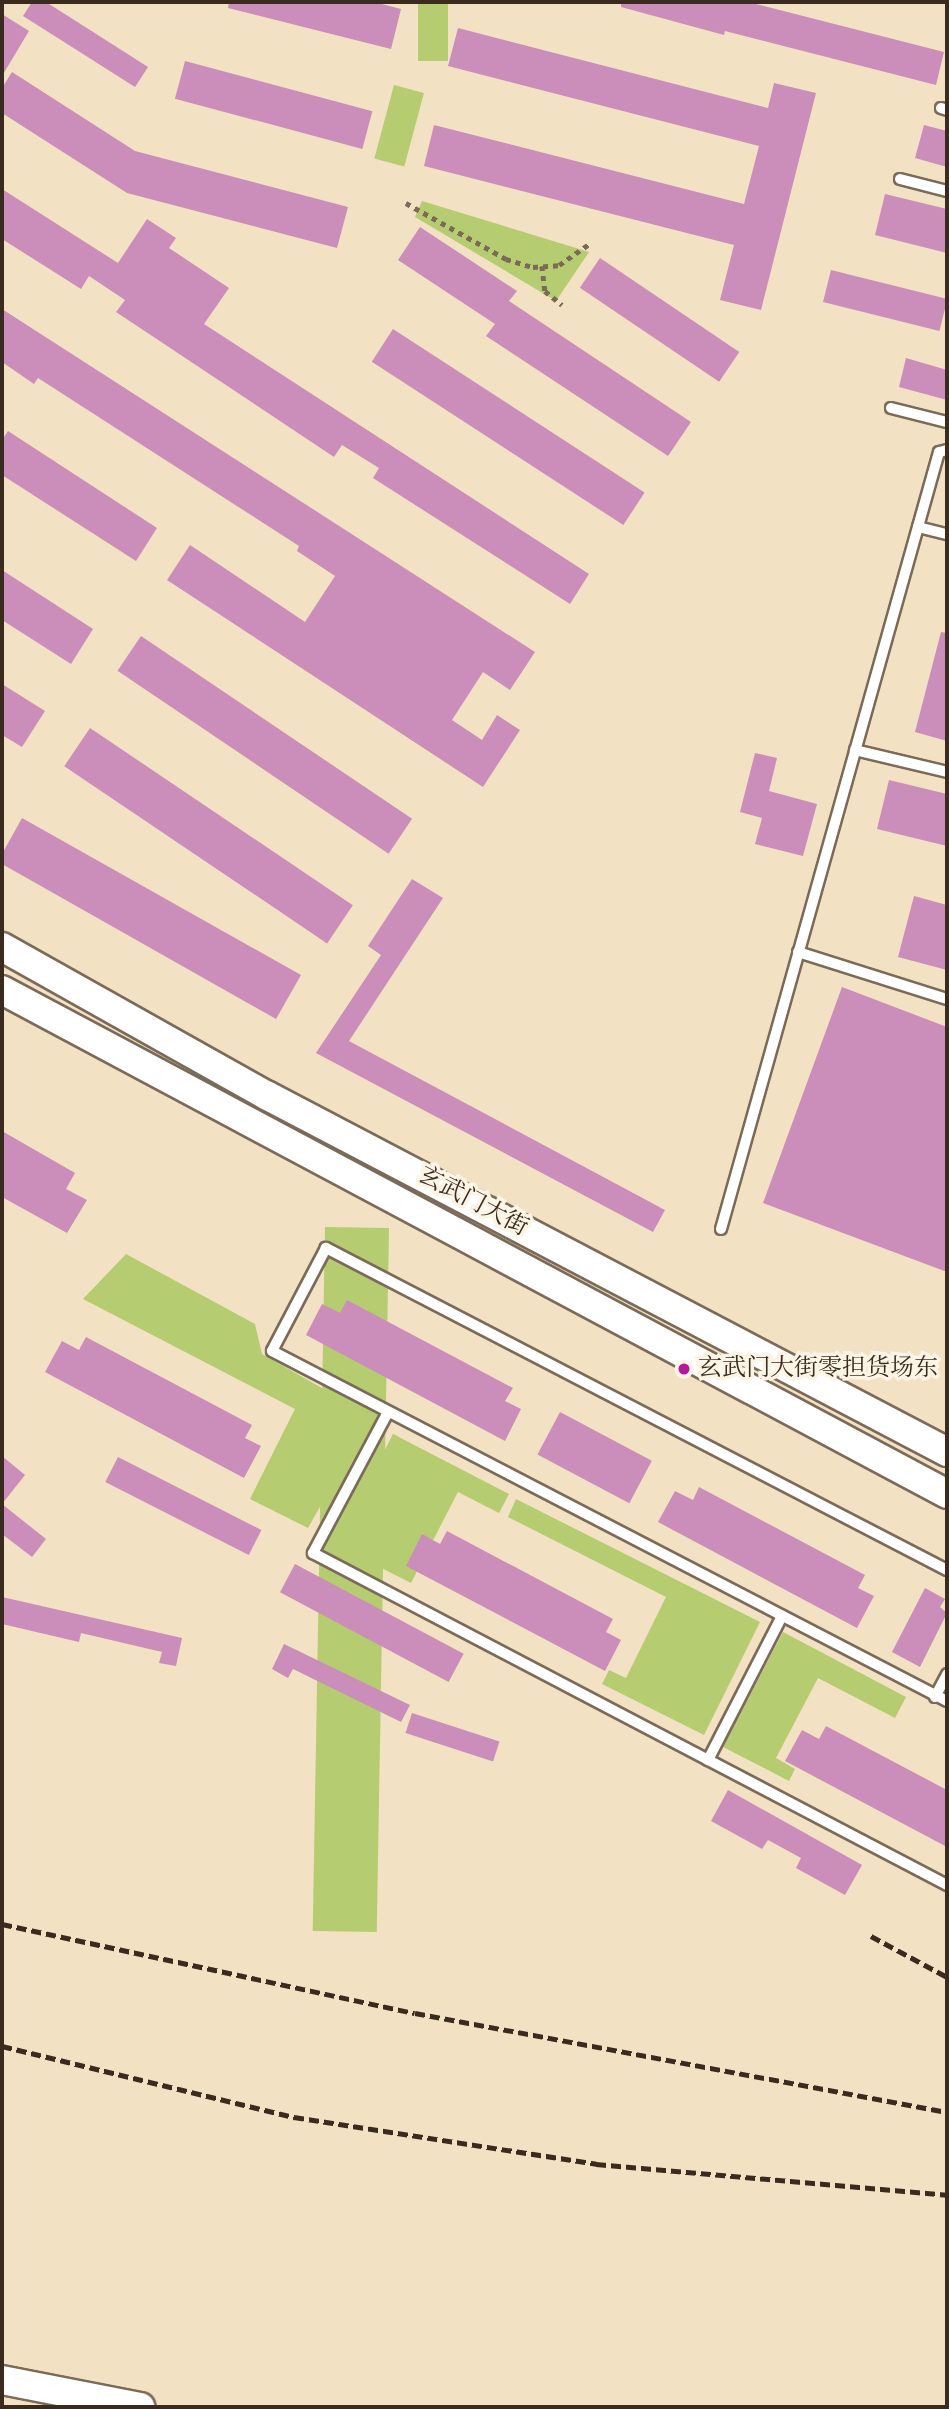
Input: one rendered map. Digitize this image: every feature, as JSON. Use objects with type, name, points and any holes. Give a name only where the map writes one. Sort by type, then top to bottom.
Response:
[{"type":"main road","name":"玄武门大街","points":[[2,947],[266,1095],[947,1452]]},
{"type":"main road","name":"玄武门大街","points":[[2,990],[947,1494]]},
{"type":"main road","points":[[2,2380],[140,2407]]},
{"type":"lane","points":[[900,178],[947,191]]},
{"type":"lane","points":[[891,408],[947,422]]},
{"type":"lane","points":[[720,1229],[939,452],[947,450]]},
{"type":"lane","points":[[918,527],[947,534]]},
{"type":"lane","points":[[855,750],[947,772]]},
{"type":"lane","points":[[798,952],[947,999]]},
{"type":"lane","points":[[947,1570],[326,1248],[272,1351],[947,1701]]},
{"type":"lane","points":[[388,1412],[313,1553],[947,1885]]},
{"type":"lane","points":[[708,1760],[782,1616]]},
{"type":"lane","points":[[935,1696],[947,1674]]},
{"type":"path","points":[[406,203],[506,258],[542,266],[559,265],[591,243]]},
{"type":"path","points":[[542,266],[545,291],[562,305]]},
{"type":"green space","points":[[418,2],[448,2],[448,61],[418,61]]},
{"type":"green space","points":[[394,85],[424,93],[404,166],[374,158]]},
{"type":"green space","points":[[422,201],[589,252],[556,301],[415,217]]},
{"type":"green space","points":[[325,1227],[389,1228],[377,1932],[313,1931]]},
{"type":"green space","points":[[126,1254],[255,1324],[262,1354],[371,1416],[308,1528],[250,1499],[295,1409],[83,1299]]},
{"type":"green space","points":[[393,1434],[509,1494],[499,1513],[458,1492],[411,1583],[336,1545]]},
{"type":"green space","points":[[516,1499],[760,1622],[704,1735],[602,1684],[609,1670],[626,1678],[666,1597],[508,1517]]},
{"type":"green space","points":[[783,1632],[906,1697],[895,1718],[818,1678],[776,1758],[795,1769],[789,1781],[723,1747]]},
{"type":"building","points":[[32,2],[46,2],[148,67],[135,87],[23,16]]},
{"type":"building","points":[[229,2],[374,2],[401,9],[391,49],[228,8]]},
{"type":"building","points":[[621,2],[748,2],[944,52],[936,85],[725,31],[724,35],[621,7]]},
{"type":"building","points":[[2,14],[29,31],[2,76]]},
{"type":"building","points":[[458,28],[768,108],[774,83],[816,93],[761,310],[720,300],[734,245],[424,166],[434,125],[744,204],[759,146],[448,66]]},
{"type":"building","points":[[185,61],[372,111],[362,149],[175,99]]},
{"type":"building","points":[[12,72],[135,151],[348,207],[337,248],[127,193],[2,113],[2,88]]},
{"type":"building","points":[[924,125],[947,131],[947,167],[915,158]]},
{"type":"building","points":[[2,189],[118,263],[147,219],[176,238],[169,248],[229,288],[204,324],[589,574],[570,604],[373,478],[379,468],[342,445],[334,457],[116,312],[125,300],[89,276],[81,289],[2,239]]},
{"type":"building","points":[[885,194],[947,209],[947,253],[875,235]]},
{"type":"building","points":[[420,227],[517,291],[509,301],[691,422],[668,456],[486,336],[495,324],[398,260]]},
{"type":"building","points":[[600,258],[739,352],[719,382],[580,288]]},
{"type":"building","points":[[831,270],[947,299],[939,331],[823,302]]},
{"type":"building","points":[[2,309],[535,652],[510,690],[483,672],[452,720],[482,740],[497,715],[520,730],[483,787],[167,580],[190,545],[305,622],[335,576],[297,551],[299,546],[38,378],[34,384],[2,362]]},
{"type":"building","points":[[393,329],[645,492],[623,525],[372,362]]},
{"type":"building","points":[[906,358],[947,370],[947,400],[899,387]]},
{"type":"building","points":[[8,431],[157,528],[136,561],[2,475],[2,440]]},
{"type":"building","points":[[2,570],[93,629],[71,664],[2,620]]},
{"type":"building","points":[[941,632],[947,633],[947,741],[915,732]]},
{"type":"building","points":[[141,636],[412,819],[389,854],[118,671]]},
{"type":"building","points":[[2,684],[45,711],[22,747],[2,735]]},
{"type":"building","points":[[90,728],[353,905],[327,943],[64,766]]},
{"type":"building","points":[[755,753],[777,758],[769,791],[817,804],[803,856],[755,844],[762,818],[740,812]]},
{"type":"building","points":[[889,780],[947,794],[947,846],[877,829]]},
{"type":"building","points":[[22,818],[301,975],[276,1019],[2,864],[2,854]]},
{"type":"building","points":[[412,879],[443,898],[349,1041],[665,1210],[653,1232],[316,1053],[381,955],[368,946]]},
{"type":"building","points":[[914,896],[947,905],[947,970],[898,957]]},
{"type":"building","points":[[842,987],[947,1027],[947,1272],[763,1203]]},
{"type":"building","points":[[2,1131],[75,1173],[66,1189],[87,1200],[67,1233],[2,1197]]},
{"type":"building","points":[[347,1300],[513,1388],[505,1401],[521,1409],[505,1441],[306,1335],[322,1304],[340,1313]]},
{"type":"building","points":[[86,1337],[252,1425],[245,1438],[261,1446],[244,1478],[45,1372],[62,1341],[79,1350]]},
{"type":"building","points":[[560,1412],[652,1461],[629,1503],[537,1454]]},
{"type":"building","points":[[2,1456],[25,1475],[2,1504]]},
{"type":"building","points":[[118,1457],[261,1530],[249,1555],[105,1482]]},
{"type":"building","points":[[699,1487],[865,1575],[858,1588],[874,1596],[857,1628],[658,1522],[675,1491],[693,1500]]},
{"type":"building","points":[[2,1504],[46,1539],[32,1557],[2,1534]]},
{"type":"building","points":[[447,1531],[613,1619],[606,1632],[621,1640],[605,1671],[406,1566],[422,1534],[440,1544]]},
{"type":"building","points":[[295,1564],[464,1654],[449,1682],[280,1592]]},
{"type":"building","points":[[925,1588],[945,1599],[940,1607],[947,1613],[920,1667],[892,1652]]},
{"type":"building","points":[[2,1597],[182,1638],[176,1666],[159,1663],[162,1652],[81,1633],[79,1642],[2,1624]]},
{"type":"building","points":[[284,1644],[410,1705],[401,1722],[293,1669],[288,1678],[272,1669]]},
{"type":"building","points":[[412,1713],[499,1741],[493,1761],[406,1733]]},
{"type":"building","points":[[826,1726],[947,1790],[947,1847],[785,1761],[802,1730],[819,1739]]},
{"type":"building","points":[[728,1790],[862,1865],[845,1895],[796,1868],[801,1858],[768,1840],[762,1849],[711,1821]]},
{"type":"railway","points":[[2,1924],[415,2013],[947,2112]]},
{"type":"railway","points":[[871,1936],[947,1977]]},
{"type":"railway","points":[[2,2046],[294,2117],[596,2164],[947,2195]]},
{"type":"place","name":"玄武门大街零担货场东","points":[[684,1369]]}]
